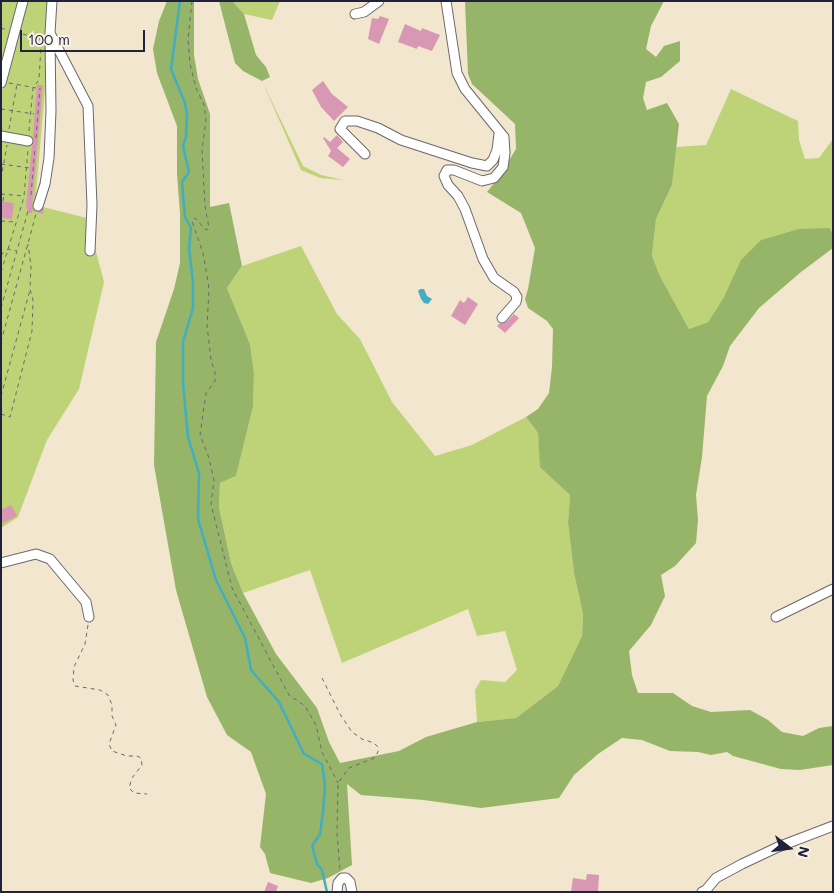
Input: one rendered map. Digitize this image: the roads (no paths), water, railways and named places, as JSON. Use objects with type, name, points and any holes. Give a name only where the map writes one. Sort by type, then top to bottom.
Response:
[{"type":"street","points":[[2,82],[23,1]]},
{"type":"street","points":[[38,206],[45,184],[49,158],[52,111],[50,33],[52,1]]},
{"type":"street","points":[[355,14],[364,12],[379,1]]},
{"type":"street","points":[[446,1],[457,73],[465,89],[504,137],[505,154],[503,167],[494,178],[482,181],[454,170],[447,170],[444,176],[465,210],[482,259],[494,278],[514,292],[517,297],[516,302],[502,318]]},
{"type":"street","points":[[50,33],[88,106],[92,205],[90,251]]},
{"type":"street","points":[[365,154],[340,129],[345,121],[357,121],[378,128],[401,140],[487,166],[493,160],[497,150],[499,131]]},
{"type":"street","points":[[1,136],[28,141]]},
{"type":"street","points":[[1,563],[36,554],[50,559],[86,602],[89,617]]},
{"type":"street","points":[[776,617],[833,589]]},
{"type":"street","points":[[702,892],[716,878],[742,864],[778,847],[833,826]]},
{"type":"street","points":[[338,892],[338,883],[342,878],[346,878],[350,882],[352,892]]},
{"type":"water","points":[[424,289],[427,296],[432,299],[428,304],[424,303],[421,299],[418,291]]},
{"type":"waterway","points":[[180,1],[171,69],[185,103],[187,114],[186,137],[183,146],[189,172],[182,182],[185,217],[191,228],[189,249],[193,283],[193,308],[183,342],[183,382],[188,437],[199,473],[198,519],[216,580],[245,638],[251,670],[279,702],[304,754],[322,764],[325,785],[323,812],[320,834],[312,846],[317,864],[322,870],[327,892]]}]
